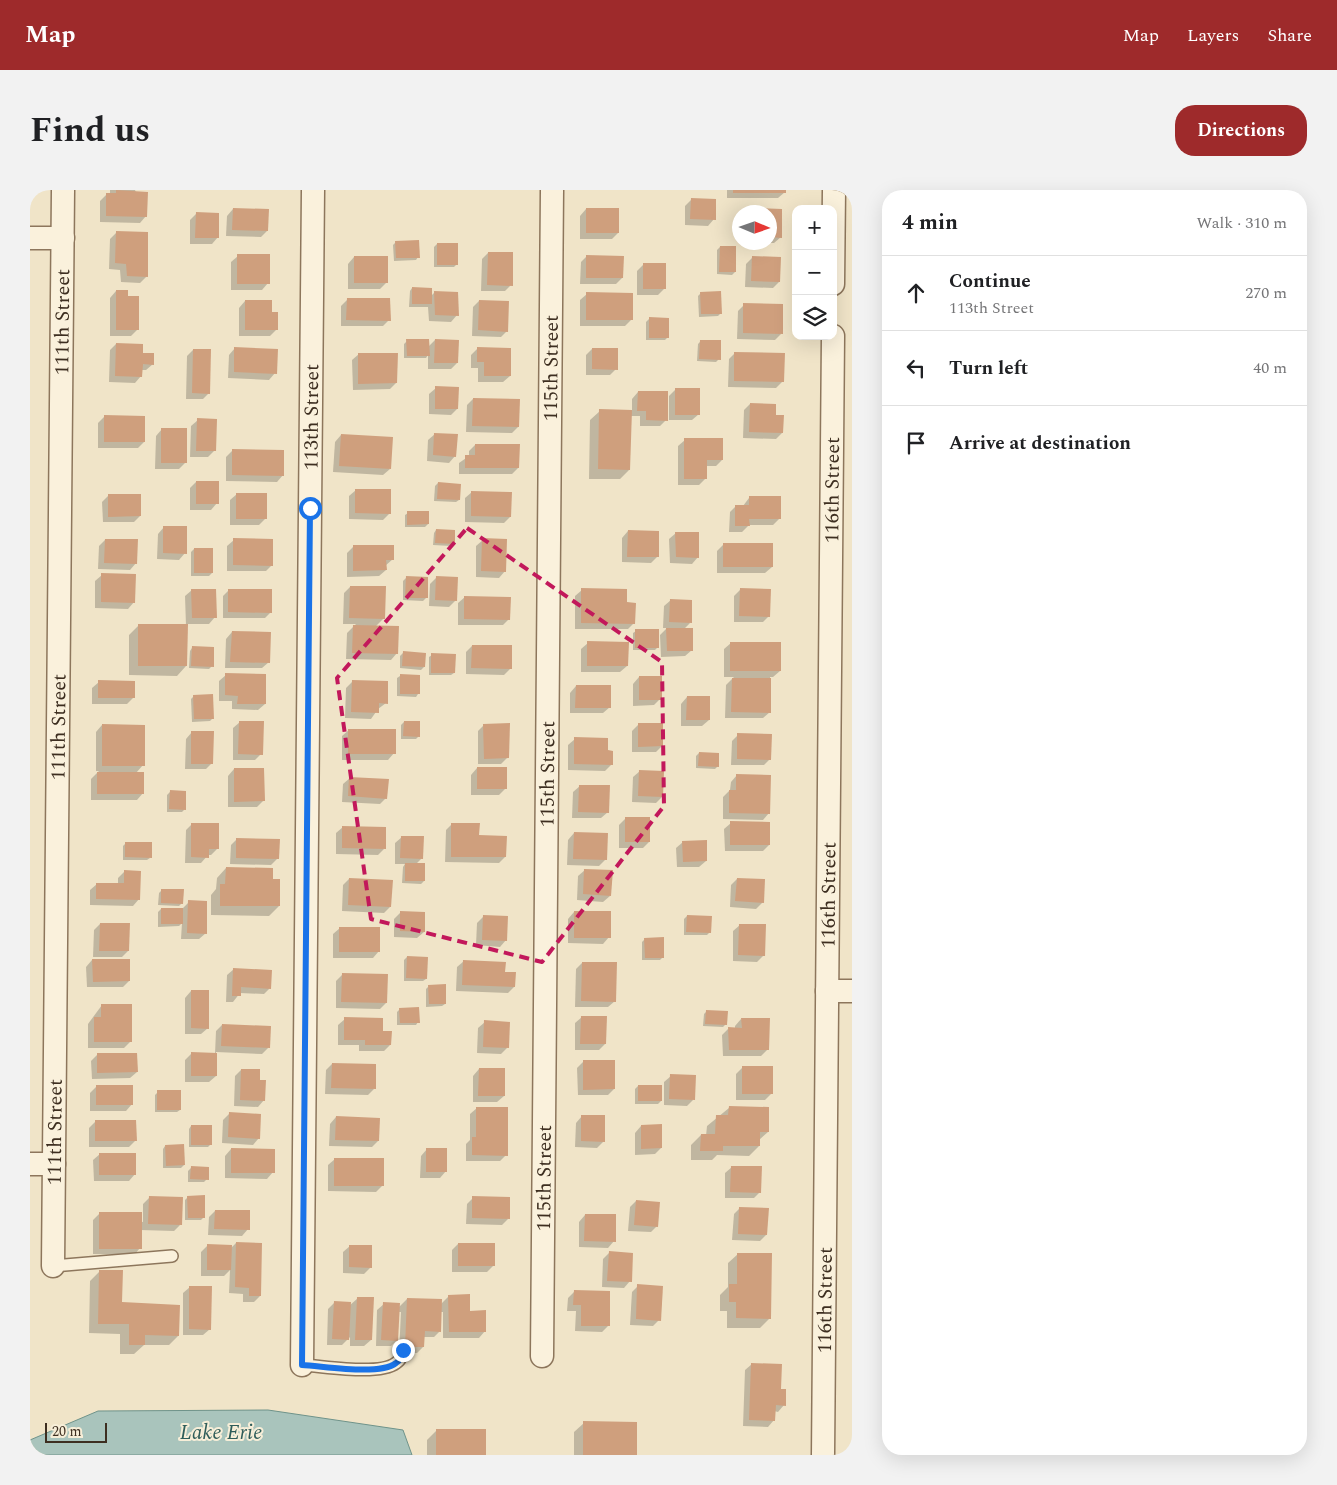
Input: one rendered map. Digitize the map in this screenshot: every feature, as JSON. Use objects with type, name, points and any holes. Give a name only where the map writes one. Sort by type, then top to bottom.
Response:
[{"type":"street","name":"111th Street","points":[[53,1266],[63,190]]},
{"type":"street","name":"113th Street","points":[[302,1365],[313,190]]},
{"type":"street","name":"115th Street","points":[[542,1356],[552,190]]},
{"type":"street","points":[[833,250],[834,190]]},
{"type":"street","points":[[30,238],[63,238]]},
{"type":"street","name":"116th Street","points":[[823,1455],[833,340]]},
{"type":"street","points":[[827,991],[852,991]]},
{"type":"street","points":[[30,1164],[54,1164]]},
{"type":"lane","points":[[53,1266],[172,1256]]},
{"type":"lane","points":[[302,1365],[374,1369],[396,1363],[401,1358],[403,1350]]},
{"type":"highlighted area","points":[[467,528],[662,662],[664,806],[542,962],[371,919],[337,678]]},
{"type":"water","name":"Lake Erie","points":[[268,1410],[403,1430],[412,1455],[30,1455],[30,1440],[98,1411]]},
{"type":"building","points":[[116,190],[148,192],[147,217],[106,216],[106,193],[116,193]]},
{"type":"building","points":[[733,190],[786,190],[786,193],[733,193]]},
{"type":"building","points":[[691,198],[716,199],[716,220],[690,219]]},
{"type":"building","points":[[233,208],[269,209],[268,231],[232,230]]},
{"type":"building","points":[[586,208],[619,208],[619,233],[586,233]]},
{"type":"building","points":[[777,209],[782,209],[782,238],[777,238]]},
{"type":"building","points":[[196,212],[219,213],[219,238],[195,238]]},
{"type":"building","points":[[116,231],[148,232],[148,277],[127,276],[126,264],[115,263]]},
{"type":"building","points":[[419,240],[420,258],[396,258],[395,241]]},
{"type":"building","points":[[437,243],[458,243],[458,265],[437,265]]},
{"type":"building","points":[[720,246],[732,246],[732,250],[736,250],[736,272],[719,272]]},
{"type":"building","points":[[488,252],[513,252],[513,286],[487,285]]},
{"type":"building","points":[[237,254],[270,254],[270,284],[237,284]]},
{"type":"building","points":[[586,255],[624,256],[623,278],[586,278]]},
{"type":"building","points":[[354,256],[388,256],[388,283],[354,283]]},
{"type":"building","points":[[752,256],[781,257],[780,282],[751,281]]},
{"type":"building","points":[[643,263],[666,263],[666,289],[643,289]]},
{"type":"building","points":[[412,287],[432,288],[432,304],[412,304]]},
{"type":"building","points":[[116,290],[128,290],[128,296],[139,296],[139,330],[116,330]]},
{"type":"building","points":[[434,291],[458,292],[459,316],[435,315]]},
{"type":"building","points":[[721,291],[722,314],[701,314],[700,292]]},
{"type":"building","points":[[586,292],[633,293],[633,320],[586,320]]},
{"type":"building","points":[[347,298],[390,298],[391,321],[346,320]]},
{"type":"building","points":[[245,300],[272,300],[272,312],[278,312],[278,330],[245,330]]},
{"type":"building","points":[[479,300],[509,301],[508,332],[478,330]]},
{"type":"building","points":[[743,303],[783,304],[783,334],[743,333]]},
{"type":"building","points":[[649,317],[669,318],[669,338],[649,338]]},
{"type":"building","points":[[406,339],[429,339],[430,356],[407,356]]},
{"type":"building","points":[[435,339],[459,340],[458,363],[434,363]]},
{"type":"building","points":[[700,340],[721,340],[721,360],[699,359]]},
{"type":"building","points":[[116,343],[143,344],[143,353],[154,353],[154,365],[143,364],[142,377],[115,376]]},
{"type":"building","points":[[234,347],[278,349],[277,374],[234,372]]},
{"type":"building","points":[[477,347],[511,348],[511,376],[484,376],[484,362],[477,362]]},
{"type":"building","points":[[592,348],[618,348],[618,370],[592,369]]},
{"type":"building","points":[[193,349],[211,349],[210,394],[192,393]]},
{"type":"building","points":[[734,352],[785,353],[784,382],[734,381]]},
{"type":"building","points":[[358,353],[398,353],[397,383],[358,384]]},
{"type":"building","points":[[435,386],[459,387],[458,409],[435,409]]},
{"type":"building","points":[[675,388],[700,388],[700,415],[675,415]]},
{"type":"building","points":[[638,391],[668,391],[668,421],[646,420],[646,411],[637,411]]},
{"type":"building","points":[[473,398],[520,399],[519,427],[472,426]]},
{"type":"building","points":[[750,403],[776,404],[776,415],[784,415],[783,433],[749,432]]},
{"type":"building","points":[[599,409],[632,410],[630,470],[598,469]]},
{"type":"building","points":[[104,415],[145,416],[145,442],[104,442]]},
{"type":"building","points":[[197,418],[217,419],[216,451],[196,451]]},
{"type":"building","points":[[161,428],[187,428],[187,463],[161,463]]},
{"type":"building","points":[[434,433],[458,434],[456,457],[433,455]]},
{"type":"building","points":[[341,434],[393,437],[391,469],[339,466]]},
{"type":"building","points":[[684,438],[723,438],[723,460],[707,460],[707,479],[684,479]]},
{"type":"building","points":[[475,444],[520,444],[519,468],[465,468],[465,455],[475,455]]},
{"type":"building","points":[[232,449],[284,450],[284,476],[232,475]]},
{"type":"building","points":[[196,481],[219,481],[219,504],[196,504]]},
{"type":"building","points":[[438,482],[461,484],[460,500],[437,499]]},
{"type":"building","points":[[355,489],[391,489],[391,514],[355,513]]},
{"type":"building","points":[[471,491],[512,492],[511,517],[471,516]]},
{"type":"building","points":[[236,493],[267,493],[267,519],[236,519]]},
{"type":"building","points":[[108,494],[141,494],[141,516],[108,517]]},
{"type":"building","points":[[749,496],[781,496],[781,519],[749,519],[750,526],[735,526],[735,505],[749,505]]},
{"type":"building","points":[[407,511],[429,511],[429,524],[407,525]]},
{"type":"building","points":[[163,526],[187,526],[187,554],[163,553]]},
{"type":"building","points":[[436,529],[455,530],[455,544],[435,543]]},
{"type":"building","points":[[628,530],[659,531],[659,557],[627,557]]},
{"type":"building","points":[[675,532],[699,532],[699,558],[676,557]]},
{"type":"building","points":[[233,538],[273,539],[273,566],[233,565]]},
{"type":"building","points":[[482,538],[507,539],[506,572],[481,571]]},
{"type":"building","points":[[105,539],[138,539],[137,564],[104,563]]},
{"type":"building","points":[[723,543],[773,543],[773,567],[723,567]]},
{"type":"building","points":[[353,545],[394,545],[394,560],[386,560],[387,570],[353,571]]},
{"type":"building","points":[[194,548],[213,548],[213,573],[194,573]]},
{"type":"building","points":[[101,573],[136,574],[135,603],[101,602]]},
{"type":"building","points":[[406,576],[428,577],[428,598],[405,598]]},
{"type":"building","points":[[436,576],[458,577],[457,601],[435,600]]},
{"type":"building","points":[[350,586],[386,586],[385,619],[349,618]]},
{"type":"building","points":[[581,588],[627,589],[627,602],[636,603],[635,624],[581,623]]},
{"type":"building","points":[[740,588],[771,589],[770,617],[739,616]]},
{"type":"building","points":[[191,589],[216,589],[217,618],[192,618]]},
{"type":"building","points":[[228,589],[272,589],[272,613],[228,612]]},
{"type":"building","points":[[464,596],[511,597],[510,620],[464,619]]},
{"type":"building","points":[[670,599],[692,600],[692,623],[669,622]]},
{"type":"building","points":[[138,624],[188,624],[187,666],[138,666]]},
{"type":"building","points":[[353,625],[399,626],[398,654],[352,653]]},
{"type":"building","points":[[666,628],[693,628],[693,651],[667,651]]},
{"type":"building","points":[[635,629],[659,629],[659,648],[635,648]]},
{"type":"building","points":[[232,631],[271,632],[270,663],[230,662]]},
{"type":"building","points":[[587,641],[629,642],[628,666],[587,666]]},
{"type":"building","points":[[730,642],[781,642],[781,671],[730,671]]},
{"type":"building","points":[[472,645],[512,645],[512,669],[471,668]]},
{"type":"building","points":[[192,646],[214,647],[214,667],[191,666]]},
{"type":"building","points":[[403,651],[426,653],[425,667],[402,666]]},
{"type":"building","points":[[431,653],[456,654],[455,673],[431,673]]},
{"type":"building","points":[[225,673],[266,674],[266,704],[237,704],[238,696],[225,695]]},
{"type":"building","points":[[400,674],[420,675],[420,694],[400,694]]},
{"type":"building","points":[[639,676],[662,676],[662,700],[639,700]]},
{"type":"building","points":[[732,678],[771,678],[771,713],[731,712]]},
{"type":"building","points":[[98,680],[135,681],[135,698],[98,698]]},
{"type":"building","points":[[352,680],[388,681],[388,704],[379,703],[379,713],[351,712]]},
{"type":"building","points":[[576,685],[611,685],[611,708],[575,708]]},
{"type":"building","points":[[213,694],[214,719],[194,719],[193,695]]},
{"type":"building","points":[[687,696],[710,696],[710,720],[686,720]]},
{"type":"building","points":[[239,721],[264,721],[263,755],[238,754]]},
{"type":"building","points":[[404,721],[420,721],[420,737],[403,736]]},
{"type":"building","points":[[510,723],[509,758],[484,759],[483,724]]},
{"type":"building","points":[[638,723],[663,723],[663,746],[638,747]]},
{"type":"building","points":[[102,724],[145,725],[145,766],[102,766]]},
{"type":"building","points":[[348,729],[396,729],[396,754],[348,754]]},
{"type":"building","points":[[191,731],[214,731],[213,764],[191,764]]},
{"type":"building","points":[[737,733],[772,734],[771,760],[737,759]]},
{"type":"building","points":[[574,737],[608,738],[608,750],[613,751],[613,765],[574,764]]},
{"type":"building","points":[[699,752],[719,753],[719,767],[698,766]]},
{"type":"building","points":[[477,767],[507,767],[507,789],[477,789]]},
{"type":"building","points":[[234,768],[264,768],[265,801],[234,802]]},
{"type":"building","points":[[639,770],[664,771],[663,797],[638,796]]},
{"type":"building","points":[[97,772],[144,772],[144,794],[97,794]]},
{"type":"building","points":[[736,774],[771,775],[770,814],[729,813],[729,790],[736,790]]},
{"type":"building","points":[[349,777],[389,779],[387,799],[348,796]]},
{"type":"building","points":[[579,785],[610,785],[609,813],[578,812]]},
{"type":"building","points":[[170,790],[186,791],[186,810],[169,809]]},
{"type":"building","points":[[625,817],[650,817],[650,842],[625,842]]},
{"type":"building","points":[[730,821],[770,822],[770,845],[730,845]]},
{"type":"building","points":[[191,823],[219,823],[219,849],[209,849],[209,858],[191,857]]},
{"type":"building","points":[[451,823],[480,823],[479,835],[507,836],[506,857],[451,857]]},
{"type":"building","points":[[342,826],[386,827],[386,849],[342,848]]},
{"type":"building","points":[[574,832],[608,833],[607,860],[573,859]]},
{"type":"building","points":[[401,836],[424,836],[423,859],[400,858]]},
{"type":"building","points":[[236,838],[280,839],[279,859],[236,858]]},
{"type":"building","points":[[707,840],[707,861],[683,862],[682,841]]},
{"type":"building","points":[[125,842],[152,842],[152,858],[125,857]]},
{"type":"building","points":[[405,863],[425,863],[425,881],[405,881]]},
{"type":"building","points":[[226,867],[273,868],[273,879],[280,879],[280,906],[220,906],[220,884],[225,884]]},
{"type":"building","points":[[584,869],[613,870],[611,896],[583,894]]},
{"type":"building","points":[[124,870],[141,871],[140,900],[96,899],[96,883],[124,883]]},
{"type":"building","points":[[349,878],[393,880],[391,907],[348,905]]},
{"type":"building","points":[[737,878],[765,879],[764,903],[735,901]]},
{"type":"building","points":[[161,889],[184,889],[183,904],[161,903]]},
{"type":"building","points":[[188,900],[207,901],[207,934],[187,933]]},
{"type":"building","points":[[161,908],[183,908],[183,924],[161,924]]},
{"type":"building","points":[[400,911],[425,912],[425,932],[400,931]]},
{"type":"building","points":[[574,911],[611,911],[611,938],[574,938]]},
{"type":"building","points":[[483,915],[508,916],[507,941],[482,940]]},
{"type":"building","points":[[687,915],[712,916],[711,933],[686,932]]},
{"type":"building","points":[[100,923],[130,923],[129,951],[99,951]]},
{"type":"building","points":[[739,924],[766,924],[765,956],[738,955]]},
{"type":"building","points":[[339,927],[380,927],[380,952],[339,952]]},
{"type":"building","points":[[664,937],[664,958],[645,958],[644,938]]},
{"type":"building","points":[[407,956],[428,957],[427,979],[406,978]]},
{"type":"building","points":[[92,959],[130,959],[130,981],[93,982]]},
{"type":"building","points":[[463,960],[506,962],[505,972],[516,972],[515,987],[462,985]]},
{"type":"building","points":[[582,962],[617,962],[616,1002],[581,1001]]},
{"type":"building","points":[[233,968],[272,970],[271,989],[241,987],[241,996],[232,996]]},
{"type":"building","points":[[342,973],[388,974],[387,1003],[341,1002]]},
{"type":"building","points":[[446,984],[446,1004],[429,1004],[428,985]]},
{"type":"building","points":[[191,990],[209,990],[209,1029],[191,1028]]},
{"type":"building","points":[[101,1004],[132,1004],[132,1042],[94,1042],[94,1017],[101,1017]]},
{"type":"building","points":[[419,1007],[420,1023],[400,1023],[399,1008]]},
{"type":"building","points":[[706,1010],[728,1011],[727,1025],[705,1024]]},
{"type":"building","points":[[581,1016],[607,1016],[606,1044],[580,1044]]},
{"type":"building","points":[[344,1017],[383,1018],[383,1031],[392,1031],[391,1045],[365,1045],[365,1040],[344,1040]]},
{"type":"building","points":[[741,1018],[770,1018],[769,1050],[729,1050],[728,1027],[742,1028]]},
{"type":"building","points":[[484,1020],[510,1022],[509,1048],[483,1047]]},
{"type":"building","points":[[222,1024],[271,1026],[270,1048],[221,1046]]},
{"type":"building","points":[[191,1052],[217,1053],[217,1076],[191,1076]]},
{"type":"building","points":[[97,1053],[137,1053],[138,1072],[97,1073]]},
{"type":"building","points":[[583,1060],[615,1060],[615,1089],[583,1090]]},
{"type":"building","points":[[332,1063],[376,1064],[376,1089],[331,1088]]},
{"type":"building","points":[[742,1066],[773,1066],[773,1094],[742,1094]]},
{"type":"building","points":[[479,1068],[505,1068],[505,1096],[478,1096]]},
{"type":"building","points":[[241,1069],[260,1069],[260,1080],[266,1080],[265,1101],[240,1100]]},
{"type":"building","points":[[670,1074],[696,1075],[695,1100],[669,1099]]},
{"type":"building","points":[[96,1085],[133,1085],[133,1105],[96,1105]]},
{"type":"building","points":[[638,1085],[662,1085],[662,1101],[638,1101]]},
{"type":"building","points":[[157,1090],[181,1090],[181,1110],[157,1110]]},
{"type":"building","points":[[729,1106],[769,1107],[769,1132],[760,1132],[760,1146],[723,1146],[723,1151],[700,1151],[701,1134],[715,1134],[716,1115],[728,1115]]},
{"type":"building","points":[[476,1107],[508,1107],[508,1156],[472,1155],[472,1137],[476,1137]]},
{"type":"building","points":[[229,1112],[261,1114],[260,1139],[228,1137]]},
{"type":"building","points":[[581,1115],[605,1115],[605,1142],[581,1141]]},
{"type":"building","points":[[336,1116],[380,1118],[379,1141],[335,1140]]},
{"type":"building","points":[[95,1120],[136,1120],[137,1141],[95,1141]]},
{"type":"building","points":[[662,1124],[662,1148],[641,1149],[641,1125]]},
{"type":"building","points":[[191,1125],[212,1125],[212,1145],[191,1145]]},
{"type":"building","points":[[184,1144],[185,1165],[166,1166],[165,1145]]},
{"type":"building","points":[[231,1148],[275,1149],[275,1173],[231,1173]]},
{"type":"building","points":[[426,1148],[447,1148],[447,1172],[426,1172]]},
{"type":"building","points":[[99,1153],[136,1153],[136,1175],[99,1175]]},
{"type":"building","points":[[334,1158],[384,1158],[384,1186],[334,1186]]},
{"type":"building","points":[[191,1166],[209,1167],[209,1180],[190,1179]]},
{"type":"building","points":[[731,1166],[762,1166],[761,1193],[730,1192]]},
{"type":"building","points":[[205,1195],[205,1218],[188,1218],[187,1196]]},
{"type":"building","points":[[149,1196],[183,1197],[182,1225],[148,1224]]},
{"type":"building","points":[[472,1196],[510,1197],[510,1219],[472,1218]]},
{"type":"building","points":[[636,1200],[660,1202],[658,1227],[634,1225]]},
{"type":"building","points":[[739,1207],[769,1208],[767,1235],[738,1234]]},
{"type":"building","points":[[215,1210],[250,1210],[250,1230],[214,1229]]},
{"type":"building","points":[[99,1212],[142,1212],[142,1249],[99,1249]]},
{"type":"building","points":[[585,1214],[616,1214],[616,1242],[584,1241]]},
{"type":"building","points":[[236,1242],[262,1243],[261,1296],[249,1296],[249,1288],[235,1287]]},
{"type":"building","points":[[458,1243],[495,1243],[495,1266],[458,1266]]},
{"type":"building","points":[[207,1244],[232,1245],[231,1270],[207,1270]]},
{"type":"building","points":[[349,1245],[372,1245],[372,1268],[349,1267]]},
{"type":"building","points":[[609,1251],[633,1253],[632,1282],[607,1281]]},
{"type":"building","points":[[737,1253],[772,1253],[771,1319],[736,1318],[736,1302],[729,1302],[729,1284],[737,1284]]},
{"type":"building","points":[[99,1270],[123,1270],[122,1302],[180,1305],[179,1336],[145,1335],[145,1345],[129,1345],[129,1324],[98,1324]]},
{"type":"building","points":[[637,1284],[663,1286],[661,1321],[636,1319]]},
{"type":"building","points":[[189,1286],[212,1286],[211,1330],[189,1329]]},
{"type":"building","points":[[574,1290],[610,1291],[610,1326],[581,1326],[581,1305],[573,1305]]},
{"type":"building","points":[[470,1294],[470,1311],[486,1310],[486,1332],[449,1332],[448,1295]]},
{"type":"building","points":[[357,1297],[374,1297],[372,1340],[355,1340]]},
{"type":"building","points":[[407,1298],[442,1299],[441,1332],[425,1331],[424,1347],[405,1347]]},
{"type":"building","points":[[334,1301],[351,1302],[349,1340],[332,1339]]},
{"type":"building","points":[[383,1302],[400,1303],[398,1341],[381,1340]]},
{"type":"building","points":[[751,1363],[782,1364],[781,1389],[786,1389],[786,1406],[776,1405],[775,1421],[749,1420]]},
{"type":"building","points":[[583,1421],[637,1422],[637,1455],[583,1455]]},
{"type":"building","points":[[436,1429],[486,1429],[486,1455],[436,1455]]},
{"type":"route","points":[[310,508],[302,1365],[374,1369],[388,1367],[401,1358],[403,1350]]}]
